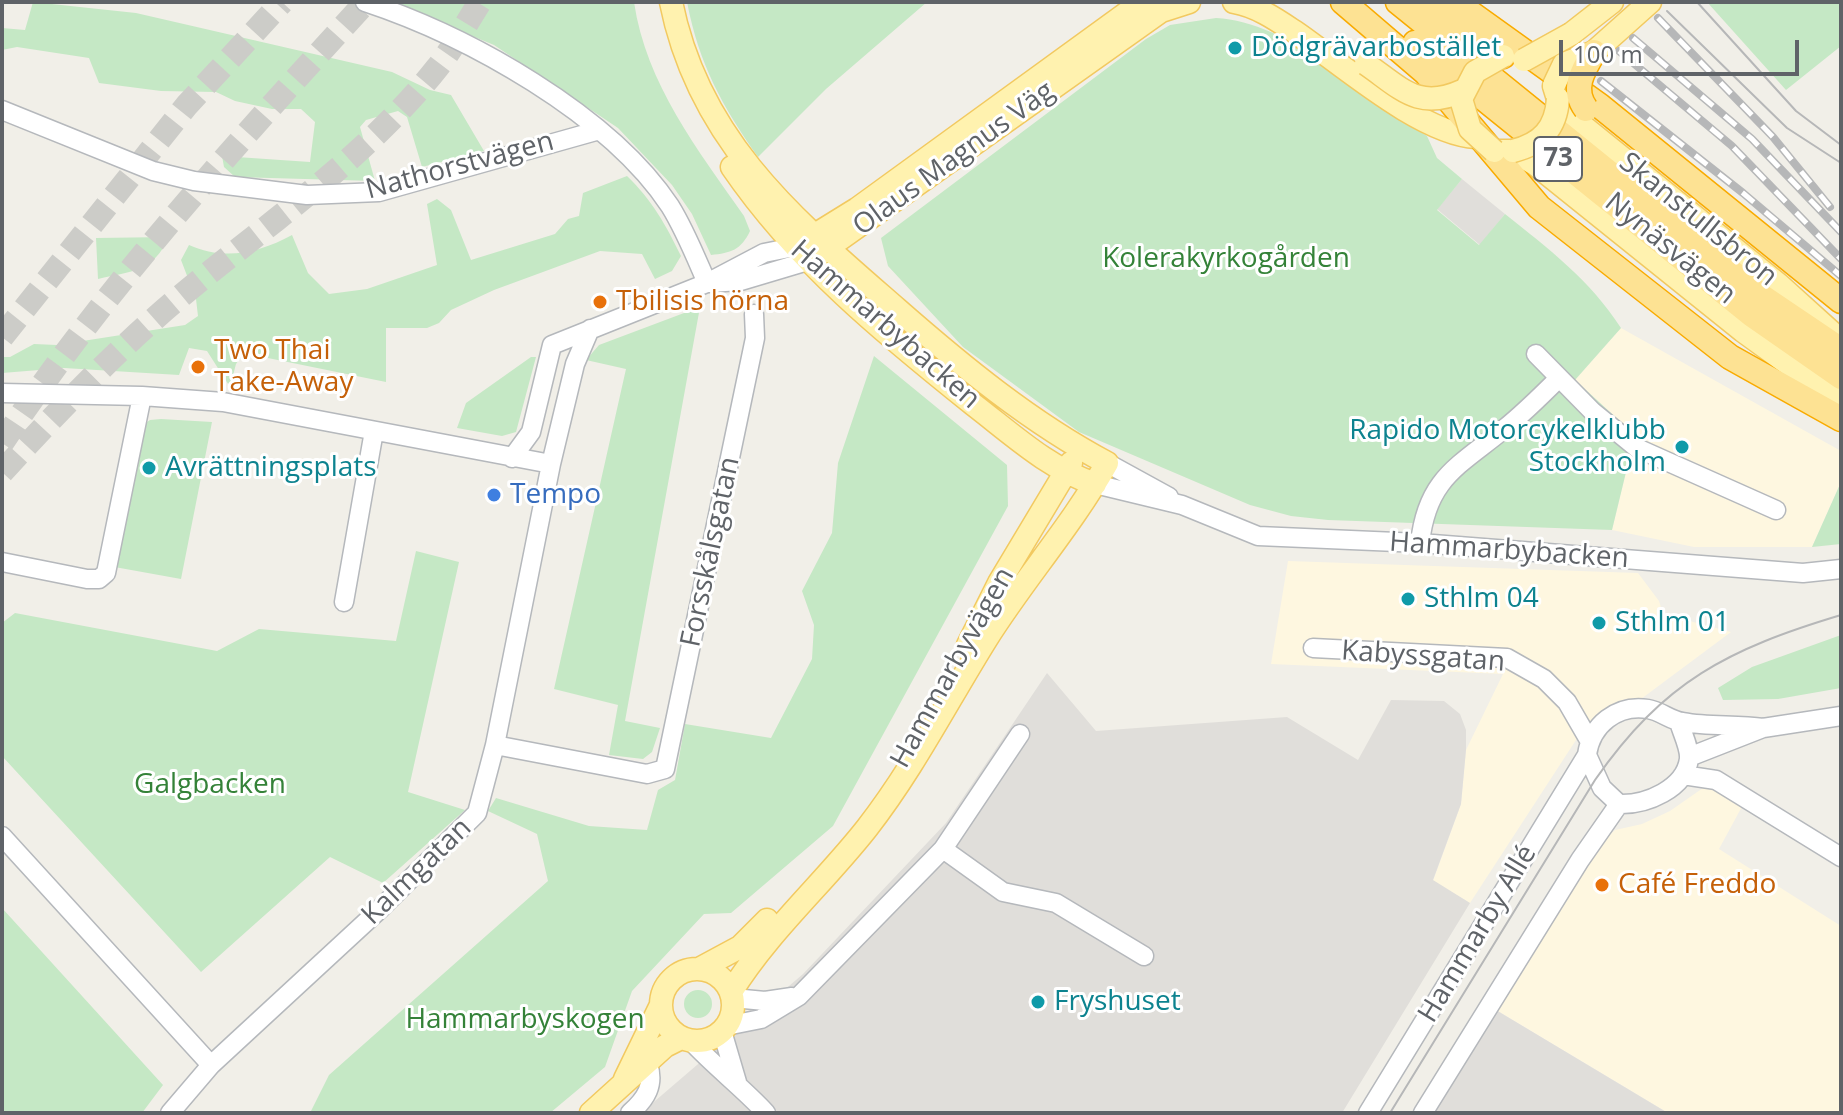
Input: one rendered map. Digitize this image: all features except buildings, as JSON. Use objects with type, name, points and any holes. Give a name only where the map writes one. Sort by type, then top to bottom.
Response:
[{"type":"highway","points":[[1343,2],[1426,73],[1539,207],[1730,357],[1841,419]]},
{"type":"highway","name":"Nynäsvägen","points":[[1364,2],[1758,307]]},
{"type":"highway","name":"Nynäsvägen","points":[[1398,2],[1758,307]]},
{"type":"highway","points":[[1430,2],[1484,46],[1514,58]]},
{"type":"highway","points":[[1455,2],[1600,106],[1841,301]]},
{"type":"highway","points":[[1594,52],[1579,85],[1579,98],[1586,109],[1841,316]]},
{"type":"highway","points":[[1495,146],[1728,339],[1841,403]]},
{"type":"highway","points":[[1758,307],[1841,350]]},
{"type":"highway","points":[[1758,307],[1841,377]]},
{"type":"main road","name":"Hammarbybacken","points":[[659,2],[665,38],[692,105],[744,185],[930,370],[1065,474],[1095,484]]},
{"type":"main road","name":"Hammarbybacken","points":[[671,2],[693,75],[718,122],[811,249],[1046,428],[1107,463]]},
{"type":"main road","name":"Olaus Magnus Väg","points":[[811,249],[1142,2]]},
{"type":"main road","name":"Olaus Magnus Väg","points":[[811,249],[1161,11],[1189,2]]},
{"type":"main road","points":[[1234,2],[1270,15],[1362,70],[1415,97],[1431,101],[1462,91]]},
{"type":"main road","points":[[1278,2],[1407,111],[1439,129],[1495,146],[1532,145],[1547,133],[1555,119],[1556,92],[1564,64],[1594,52],[1650,2]]},
{"type":"main road","points":[[1495,146],[1462,108],[1462,91],[1475,72],[1571,34],[1612,2]]},
{"type":"main road","points":[[1514,58],[1556,92]]},
{"type":"main road","name":"Skanstullsbron","points":[[1556,92],[1588,131],[1778,284],[1841,341]]},
{"type":"main road","name":"Hammarbyvägen","points":[[625,1080],[660,1007],[665,986],[672,978],[732,952],[755,933],[857,823],[896,774],[925,727],[999,583],[1080,448]]},
{"type":"main road","name":"Hammarbyvägen","points":[[591,1113],[665,1046],[686,1039],[702,1041],[724,1029],[732,995],[751,959],[866,830],[902,781],[988,636],[1107,463]]},
{"type":"main road","points":[[701,968],[720,976],[732,995]]},
{"type":"main road","points":[[660,1007],[667,1025],[686,1039]]},
{"type":"street","points":[[365,2],[447,35],[509,68],[569,107],[635,162],[670,207],[707,283]]},
{"type":"street","name":"Nathorstvägen","points":[[2,110],[153,171],[194,181],[307,195],[379,192],[596,131]]},
{"type":"street","name":"Olaus Magnus Väg","points":[[512,458],[525,445],[531,432],[548,349],[707,283],[764,253],[811,249]]},
{"type":"street","name":"Forsskålsgatan","points":[[495,745],[647,774],[665,769],[755,338],[754,314]]},
{"type":"street","points":[[2,393],[142,396],[223,402],[551,464],[575,364],[590,329]]},
{"type":"street","points":[[1536,354],[1593,412],[1637,448],[1776,510]]},
{"type":"street","points":[[1420,543],[1426,514],[1449,470],[1503,430],[1559,378]]},
{"type":"street","points":[[2,562],[87,579],[99,579],[106,573],[142,396]]},
{"type":"street","points":[[344,602],[374,431]]},
{"type":"street","name":"Hammarbybacken","points":[[1107,463],[1148,482],[1182,505]]},
{"type":"street","name":"Kalmgatan","points":[[170,1113],[211,1065],[464,829],[477,813],[495,745],[551,464]]},
{"type":"street","name":"Hammarbybacken","points":[[1095,484],[1182,505],[1258,536],[1420,543],[1803,573],[1841,569]]},
{"type":"street","name":"Kabyssgatan","points":[[1313,648],[1507,658],[1544,679],[1567,702],[1603,721]]},
{"type":"street","name":"Kabyssgatan","points":[[1567,702],[1588,748]]},
{"type":"street","points":[[1603,721],[1618,712],[1647,709],[1679,722],[1763,728]]},
{"type":"street","points":[[1588,748],[1602,788],[1619,804],[1660,796],[1686,766],[1722,741],[1763,728],[1841,716]]},
{"type":"street","name":"Hammarby Allé","points":[[1368,1113],[1603,721]]},
{"type":"street","points":[[1679,722],[1686,766]]},
{"type":"street","points":[[737,1082],[724,1029],[761,1019],[799,996],[943,849],[1020,734]]},
{"type":"street","points":[[1686,766],[1716,780],[1841,857]]},
{"type":"street","name":"Hammarby Allé","points":[[1423,1113],[1580,860],[1619,804]]},
{"type":"street","points":[[2,836],[211,1065]]},
{"type":"street","points":[[943,849],[1003,892],[1056,903],[1144,956]]},
{"type":"street","points":[[732,995],[765,1001],[799,996]]},
{"type":"street","points":[[686,1039],[715,1067],[737,1082],[766,1113]]},
{"type":"street","points":[[630,1113],[643,1102],[651,1084],[648,1064]]},
{"type":"shaded area","points":[[1462,179],[1505,214],[1480,245],[1437,209]]},
{"type":"shaded area","points":[[1621,328],[1841,451],[1841,482],[1812,547],[1694,547],[1612,530],[1635,435],[1575,380]]},
{"type":"shaded area","points":[[1288,561],[1638,573],[1659,601],[1663,614],[1731,632],[1641,699],[1625,699],[1576,740],[1470,903],[1433,881],[1461,804],[1466,750],[1503,674],[1271,664]]},
{"type":"shaded area","points":[[1047,673],[1096,731],[1287,717],[1358,760],[1391,700],[1444,701],[1460,714],[1466,730],[1461,804],[1433,880],[1470,903],[1342,1113],[641,1113],[803,974],[946,823]]},
{"type":"shaded area","points":[[1713,781],[1745,801],[1719,849],[1841,926],[1841,1113],[1668,1113],[1496,1010],[1605,839],[1615,830],[1642,824],[1670,811]]},
{"type":"shaded area","points":[[1496,1010],[1668,1113],[1432,1113]]},
{"type":"green space","points":[[33,2],[136,13],[392,72],[430,90],[451,95],[484,151],[422,167],[407,117],[398,111],[366,120],[360,127],[375,181],[235,177],[224,167],[222,156],[310,162],[315,122],[301,109],[272,109],[235,101],[216,92],[161,91],[99,83],[89,58],[17,47],[2,50],[2,28],[25,30]]},
{"type":"green space","points":[[389,2],[634,2],[640,32],[662,88],[692,141],[744,216],[750,231],[747,237],[735,249],[711,255],[692,214],[672,185],[618,128],[494,45]]},
{"type":"green space","points":[[687,2],[927,2],[826,89],[758,157],[733,120],[705,65]]},
{"type":"green space","points":[[1707,2],[1841,2],[1841,46],[1786,90]]},
{"type":"green space","name":"Kolerakyrkogården","points":[[1216,18],[1271,32],[1299,46],[1427,136],[1437,158],[1462,179],[1437,210],[1479,245],[1505,214],[1568,266],[1609,311],[1621,328],[1575,380],[1635,435],[1612,530],[1328,520],[1291,516],[1250,505],[1079,432],[963,347],[888,266],[881,238],[1146,39],[1170,25]]},
{"type":"green space","points":[[627,176],[658,213],[681,256],[672,271],[655,279],[642,254],[600,251],[494,290],[451,310],[439,323],[427,328],[386,328],[386,382],[263,357],[246,350],[236,364],[230,387],[207,351],[189,348],[179,375],[64,368],[2,373],[2,357],[10,357],[34,344],[57,345],[185,325],[198,316],[196,299],[181,260],[189,245],[215,253],[241,253],[292,235],[308,273],[329,294],[367,289],[437,265],[427,204],[437,199],[451,210],[471,260],[555,234],[568,219],[579,216],[583,193]]},
{"type":"green space","points":[[169,237],[163,249],[148,264],[98,279],[96,238]]},
{"type":"green space","points":[[700,307],[625,721],[660,728],[652,752],[643,759],[609,755],[618,705],[554,689],[626,369],[586,360],[599,345]]},
{"type":"green space","name":"Hammarbyskogen","points":[[874,356],[1007,465],[1008,506],[833,826],[731,913],[704,914],[632,991],[605,1067],[550,1113],[310,1113],[329,1075],[548,881],[537,834],[488,811],[496,798],[589,826],[647,830],[658,790],[675,780],[685,724],[771,738],[812,659],[814,625],[802,591],[832,533],[838,463]]},
{"type":"green space","points":[[531,357],[536,357],[516,432],[502,436],[457,428],[466,403]]},
{"type":"green space","points":[[150,420],[212,422],[181,579],[109,566],[138,428]]},
{"type":"green space","points":[[1841,482],[1841,544],[1812,547]]},
{"type":"green space","name":"Galgbacken","points":[[416,551],[459,562],[408,792],[465,810],[383,883],[330,857],[201,972],[2,756],[2,623],[15,613],[217,651],[259,629],[396,641]]},
{"type":"green space","points":[[1841,635],[1841,688],[1778,699],[1723,700],[1718,688],[1752,667]]},
{"type":"green space","points":[[2,908],[163,1085],[142,1113],[2,1113]]},
{"type":"green space","points":[[698,990],[708,994],[712,1004],[708,1014],[698,1018],[688,1014],[684,1004],[688,994]]},
{"type":"tunnel","points":[[2,337],[187,105],[282,2]]},
{"type":"tunnel","points":[[2,443],[85,327],[175,216],[366,2]]},
{"type":"tunnel","points":[[2,472],[75,395],[152,321],[372,138],[437,68],[480,2]]},
{"type":"tram line","points":[[1697,2],[1796,111],[1841,145]]},
{"type":"tram line","points":[[1667,11],[1787,128],[1841,163]]},
{"type":"tram line","points":[[1390,1113],[1595,780],[1647,717],[1673,693],[1732,656],[1765,641],[1841,615]]},
{"type":"railway","points":[[1658,18],[1773,137],[1830,207]]},
{"type":"railway","points":[[1633,38],[1752,139],[1841,232]]},
{"type":"railway","points":[[1619,51],[1732,146],[1841,259]]},
{"type":"railway","points":[[1601,81],[1743,193],[1841,276]]},
{"type":"place","name":"Dödgrävarbostället","points":[[1235,48]]},
{"type":"place","name":"Tbilisis hörna","points":[[600,302]]},
{"type":"place","name":"Two Thai Take-Away","points":[[198,367]]},
{"type":"place","name":"Rapido Motorcykelklubb Stockholm","points":[[1682,447]]},
{"type":"place","name":"Avrättningsplats","points":[[149,468]]},
{"type":"place","name":"Tempo","points":[[494,495]]},
{"type":"place","name":"Sthlm 04","points":[[1408,599]]},
{"type":"place","name":"Sthlm 01","points":[[1599,623]]},
{"type":"place","name":"Café Freddo","points":[[1602,885]]},
{"type":"place","name":"Fryshuset","points":[[1038,1002]]}]
